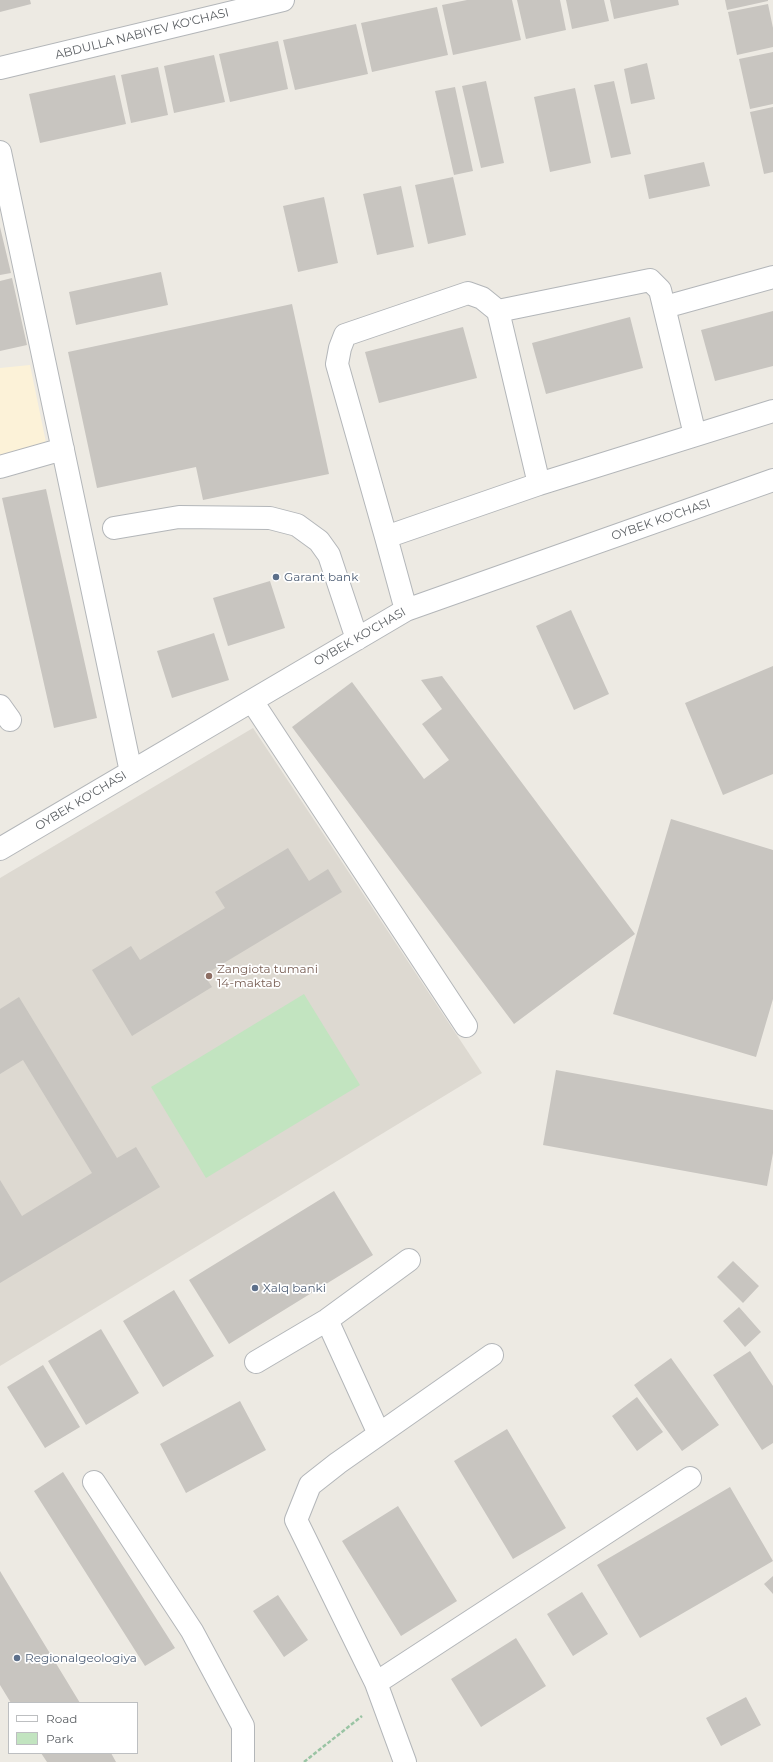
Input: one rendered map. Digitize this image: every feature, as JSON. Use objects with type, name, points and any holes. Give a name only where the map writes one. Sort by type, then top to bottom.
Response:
[{"type":"street","name":"ABDULLA NABIYEV KO'CHASI","points":[[0,68],[283,0]]},
{"type":"street","points":[[0,152],[131,772]]},
{"type":"street","points":[[665,307],[773,277]]},
{"type":"street","points":[[498,312],[650,280],[660,290],[665,307],[695,435]]},
{"type":"street","points":[[406,610],[337,364],[340,348],[345,336],[468,293],[482,298],[498,312],[539,484]]},
{"type":"street","points":[[386,537],[539,484],[773,411]]},
{"type":"street","points":[[0,467],[63,449]]},
{"type":"street","name":"OYBEK KO'CHASI","points":[[0,849],[406,610],[773,480]]},
{"type":"street","points":[[114,528],[179,517],[270,518],[296,525],[319,541],[329,555],[357,639]]},
{"type":"street","points":[[252,701],[466,1026]]},
{"type":"street","points":[[256,1362],[327,1320],[409,1260]]},
{"type":"street","points":[[327,1320],[379,1434]]},
{"type":"street","points":[[405,1762],[379,1691],[296,1520],[310,1485],[338,1463],[492,1355]]},
{"type":"street","points":[[379,1691],[690,1478]]},
{"type":"street","points":[[94,1482],[192,1631],[243,1726],[243,1762]]},
{"type":"path","points":[[304,1762],[379,1691]]},
{"type":"shaded area","points":[[30,365],[49,457],[0,479],[0,368]]},
{"type":"shaded area","name":"Zangiota tumani 14-maktab","points":[[253,728],[482,1073],[0,1366],[0,878]]},
{"type":"green space","points":[[304,994],[360,1085],[206,1178],[151,1087]]},
{"type":"building","points":[[0,0],[30,0],[31,4],[0,12]]},
{"type":"building","points":[[467,0],[512,0],[521,40],[453,55],[442,5]]},
{"type":"building","points":[[517,0],[560,0],[566,30],[526,39]]},
{"type":"building","points":[[566,0],[604,0],[609,21],[572,29]]},
{"type":"building","points":[[610,0],[678,0],[679,5],[614,19]]},
{"type":"building","points":[[725,0],[768,0],[768,1],[727,10]]},
{"type":"building","points":[[768,4],[773,28],[773,47],[737,55],[728,12]]},
{"type":"building","points":[[437,7],[448,55],[372,72],[361,23]]},
{"type":"building","points":[[356,24],[368,74],[295,90],[283,40]]},
{"type":"building","points":[[278,41],[288,89],[230,102],[219,54]]},
{"type":"building","points":[[773,52],[773,104],[750,109],[739,59]]},
{"type":"building","points":[[214,55],[225,102],[174,113],[164,66]]},
{"type":"building","points":[[647,63],[655,99],[631,104],[624,69]]},
{"type":"building","points":[[158,67],[168,115],[131,123],[121,75]]},
{"type":"building","points":[[115,75],[126,124],[40,143],[29,94]]},
{"type":"building","points":[[486,81],[504,163],[481,168],[462,86]]},
{"type":"building","points":[[614,81],[631,154],[611,158],[594,85]]},
{"type":"building","points":[[455,87],[473,171],[454,175],[435,91]]},
{"type":"building","points":[[575,88],[591,163],[550,172],[534,97]]},
{"type":"building","points":[[773,107],[773,172],[764,174],[750,112]]},
{"type":"building","points":[[704,162],[710,186],[649,199],[644,175]]},
{"type":"building","points":[[453,177],[466,235],[428,244],[415,185]]},
{"type":"building","points":[[401,186],[414,247],[377,255],[363,194]]},
{"type":"building","points":[[324,197],[338,263],[298,272],[283,206]]},
{"type":"building","points":[[0,227],[11,273],[0,275]]},
{"type":"building","points":[[161,272],[168,305],[76,325],[69,292]]},
{"type":"building","points":[[12,278],[27,345],[0,351],[0,281]]},
{"type":"building","points":[[292,304],[329,474],[203,500],[196,467],[97,488],[68,352]]},
{"type":"building","points":[[773,311],[773,366],[715,381],[701,330]]},
{"type":"building","points":[[630,317],[643,368],[546,394],[532,343]]},
{"type":"building","points":[[463,327],[477,378],[379,403],[365,352]]},
{"type":"building","points":[[46,489],[97,718],[54,728],[2,498]]},
{"type":"building","points":[[270,581],[285,628],[228,646],[213,598]]},
{"type":"building","points":[[571,610],[609,694],[574,710],[536,626]]},
{"type":"building","points":[[214,633],[229,680],[172,698],[157,651]]},
{"type":"building","points":[[773,666],[773,774],[723,795],[685,703]]},
{"type":"building","points":[[442,676],[635,934],[514,1024],[292,727],[352,682],[424,779],[449,760],[422,724],[442,709],[421,680]]},
{"type":"building","points":[[671,819],[773,850],[773,999],[756,1057],[613,1014]]},
{"type":"building","points":[[288,848],[309,881],[328,869],[342,892],[204,975],[212,987],[132,1036],[92,970],[131,946],[140,960],[225,908],[215,892]]},
{"type":"building","points":[[19,997],[117,1158],[136,1147],[160,1187],[0,1283],[0,1180],[22,1216],[92,1173],[23,1060],[0,1074],[0,1009]]},
{"type":"building","points":[[556,1070],[773,1110],[773,1153],[767,1186],[543,1145]]},
{"type":"building","points":[[334,1191],[373,1255],[229,1344],[189,1280]]},
{"type":"building","points":[[733,1261],[759,1286],[743,1303],[717,1277]]},
{"type":"building","points":[[174,1290],[214,1356],[163,1387],[123,1321]]},
{"type":"building","points":[[739,1307],[761,1332],[745,1347],[723,1321]]},
{"type":"building","points":[[101,1329],[139,1393],[86,1425],[48,1361]]},
{"type":"building","points":[[750,1351],[773,1386],[773,1443],[762,1450],[713,1375]]},
{"type":"building","points":[[671,1358],[719,1425],[682,1451],[634,1385]]},
{"type":"building","points":[[43,1365],[80,1427],[45,1448],[7,1387]]},
{"type":"building","points":[[637,1397],[663,1432],[637,1451],[612,1416]]},
{"type":"building","points":[[240,1401],[266,1450],[186,1493],[160,1444]]},
{"type":"building","points":[[507,1429],[566,1528],[513,1559],[454,1461]]},
{"type":"building","points":[[63,1472],[175,1648],[145,1666],[34,1491]]},
{"type":"building","points":[[730,1487],[773,1561],[640,1638],[597,1565]]},
{"type":"building","points":[[398,1506],[457,1601],[401,1636],[342,1541]]},
{"type":"building","points":[[0,1571],[79,1702],[10,1702],[0,1685]]},
{"type":"building","points":[[773,1576],[773,1594],[764,1584]]},
{"type":"building","points":[[582,1592],[608,1634],[573,1656],[547,1614]]},
{"type":"building","points":[[278,1595],[308,1640],[284,1657],[253,1611]]},
{"type":"building","points":[[516,1638],[546,1686],[481,1727],[451,1679]]},
{"type":"building","points":[[746,1697],[761,1725],[721,1746],[706,1718]]},
{"type":"building","points":[[42,1754],[112,1754],[116,1762],[47,1762]]},
{"type":"place","name":"Garant bank","points":[[276,577]]},
{"type":"place","name":"Zangiota tumani 14-maktab","points":[[209,976]]},
{"type":"place","name":"Xalq banki","points":[[255,1288]]},
{"type":"place","name":"Regionalgeologiya","points":[[17,1658]]}]
